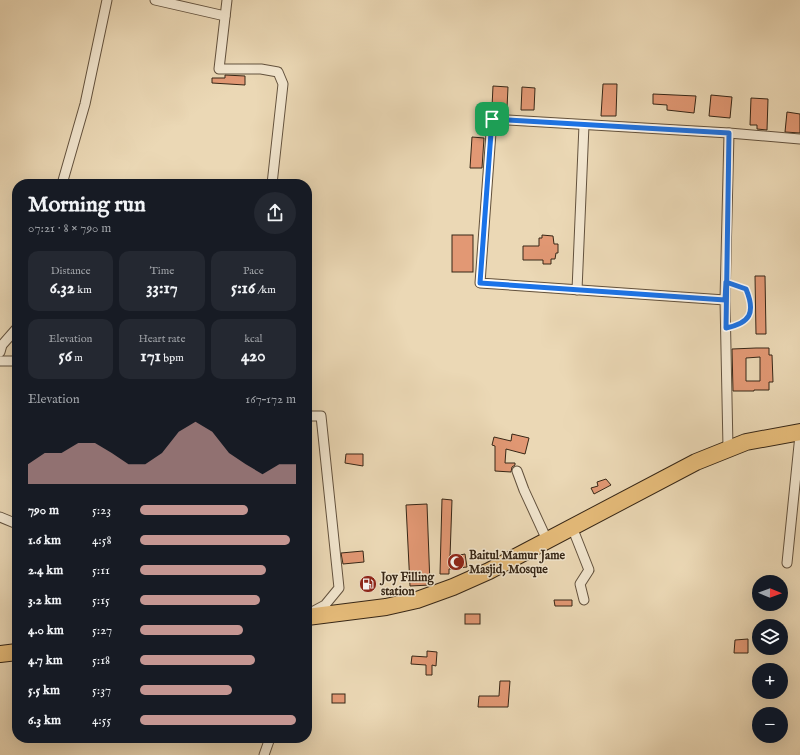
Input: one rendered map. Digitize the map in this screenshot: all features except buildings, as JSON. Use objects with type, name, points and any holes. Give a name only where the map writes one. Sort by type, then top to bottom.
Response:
[{"type":"highway","points":[[312,616],[368,610],[423,598],[472,579],[696,462],[728,448],[761,438],[800,432]]},
{"type":"highway","points":[[0,654],[12,653]]},
{"type":"street","points":[[63,179],[85,104],[107,0]]},
{"type":"street","points":[[155,0],[226,16]]},
{"type":"street","points":[[227,0],[219,69],[261,69],[278,72],[284,84],[273,179]]},
{"type":"street","points":[[725,300],[480,283],[492,119],[729,133],[800,139]]},
{"type":"street","points":[[577,290],[584,125]]},
{"type":"street","points":[[728,448],[725,300],[729,133]]},
{"type":"street","points":[[0,352],[2,345],[12,334]]},
{"type":"street","points":[[0,361],[12,361]]},
{"type":"street","points":[[312,416],[321,416],[339,588],[326,606],[312,612]]},
{"type":"street","points":[[787,563],[800,435]]},
{"type":"street","points":[[517,471],[547,540]]},
{"type":"street","points":[[0,517],[12,522]]},
{"type":"street","points":[[572,527],[589,570],[580,584],[584,600]]},
{"type":"street","points":[[264,755],[268,743]]},
{"type":"lane","points":[[726,282],[746,289],[750,298],[751,310],[747,319],[740,326],[726,328]]},
{"type":"place","name":"Baitul Mamur Jame Masjid, Mosque","points":[[456,562]]},
{"type":"place","name":"Joy Filling station","points":[[368,584]]},
{"type":"route","points":[[492,119],[480,283],[725,300],[726,282],[746,289],[750,298],[751,310],[747,319],[740,326],[726,328],[725,300],[729,133],[492,119]]}]
